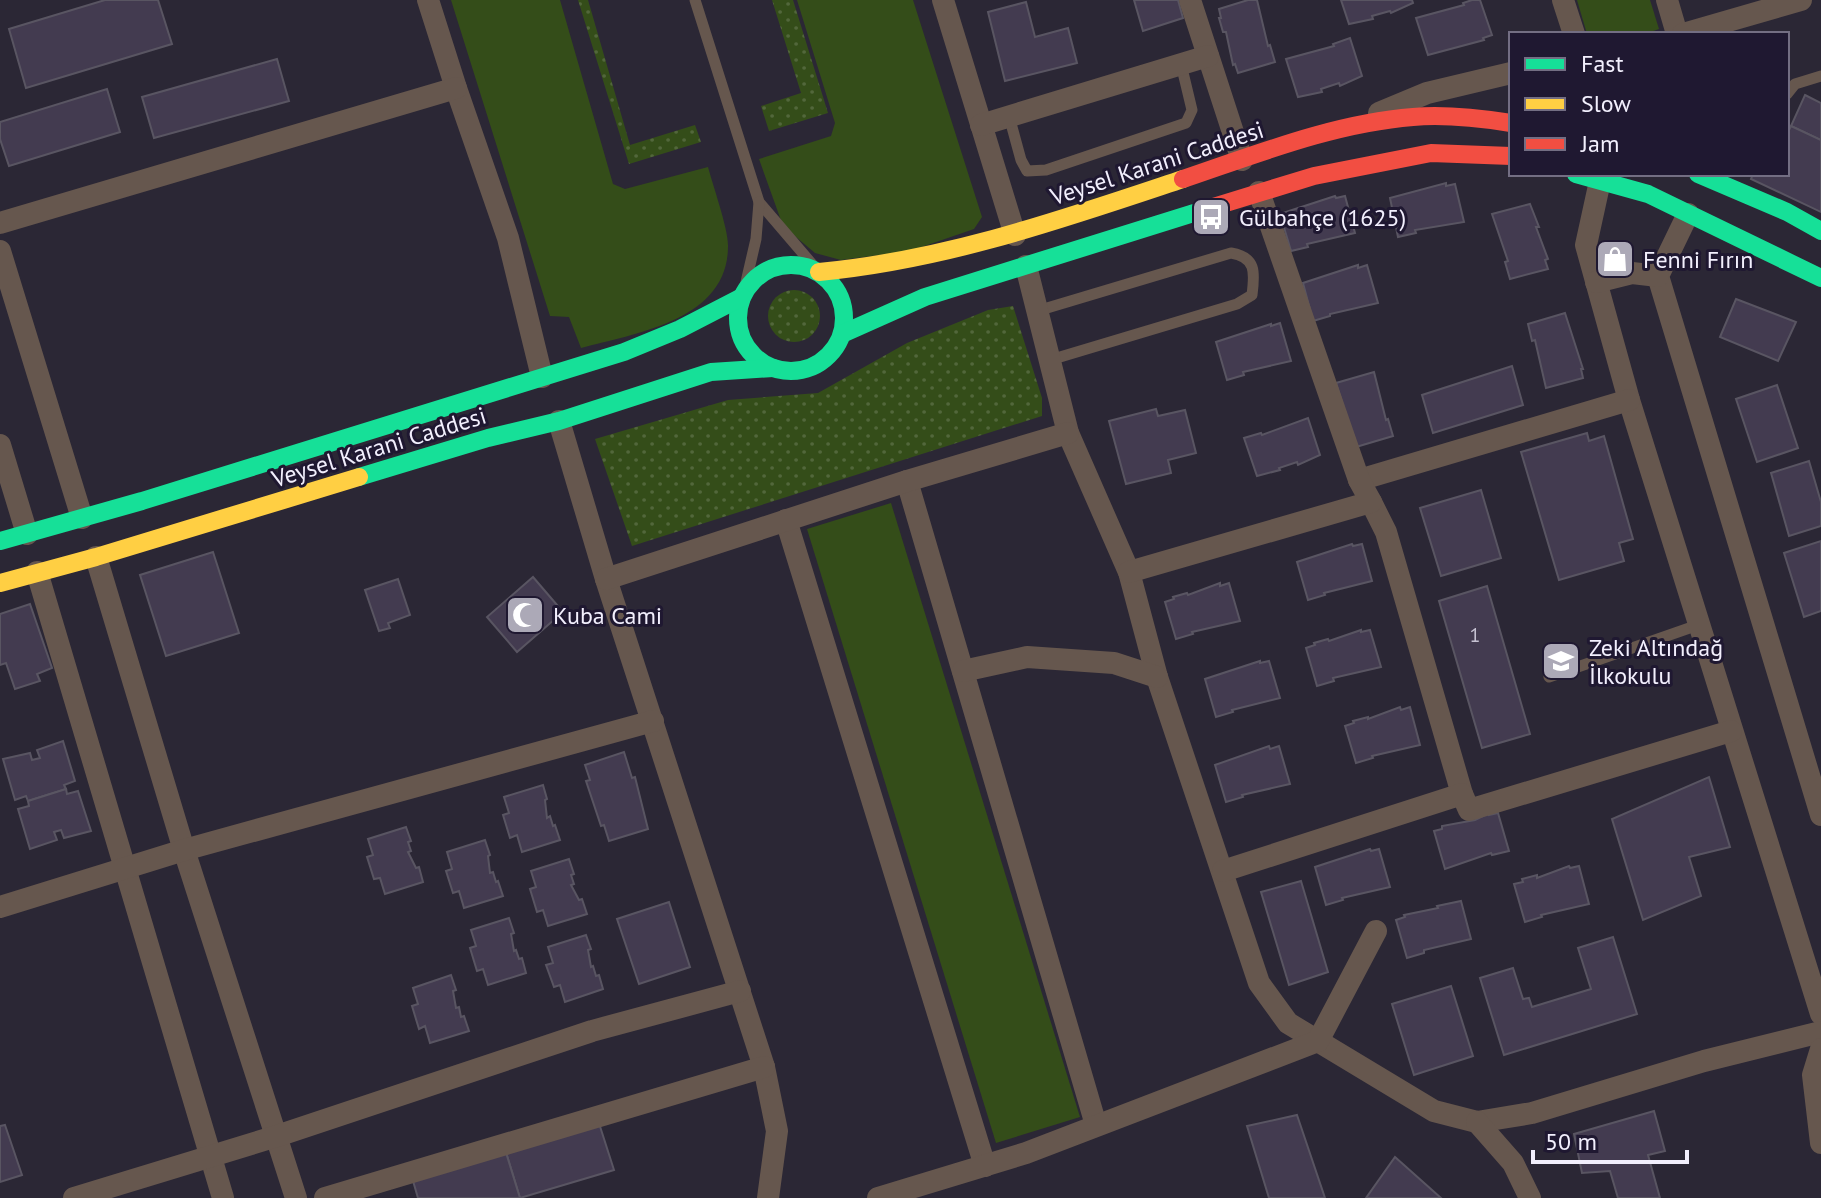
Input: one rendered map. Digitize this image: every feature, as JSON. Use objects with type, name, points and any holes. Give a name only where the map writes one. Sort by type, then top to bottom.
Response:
[{"type":"main road","name":"Veysel Karani Caddesi","points":[[819,272],[957,251],[1325,135],[1405,117],[1485,118],[1509,123]]},
{"type":"main road","points":[[842,334],[925,297],[1329,172],[1431,153],[1509,156]]},
{"type":"main road","points":[[1583,176],[1648,194],[1821,278]]},
{"type":"main road","points":[[1704,176],[1737,186],[1821,231]]},
{"type":"main road","points":[[784,265],[802,265],[819,272],[832,284],[842,300],[842,334],[834,349],[822,361],[807,369],[790,371],[773,368],[747,347],[740,332],[738,315],[742,297],[752,282],[766,270],[784,265]]},
{"type":"main road","name":"Veysel Karani Caddesi","points":[[0,541],[624,352],[680,329],[742,297]]},
{"type":"main road","name":"Veysel Karani Caddesi","points":[[0,583],[96,557],[488,438],[559,421],[711,372],[773,368]]},
{"type":"street","points":[[428,0],[508,238],[542,377]]},
{"type":"street","points":[[943,0],[1015,235]]},
{"type":"street","points":[[1190,0],[1242,160]]},
{"type":"street","points":[[1563,0],[1573,32]]},
{"type":"street","points":[[1667,0],[1679,32]]},
{"type":"street","points":[[1687,32],[1801,0]]},
{"type":"street","points":[[981,125],[1208,56]]},
{"type":"street","points":[[1325,135],[1427,93],[1509,73]]},
{"type":"street","points":[[0,223],[456,88]]},
{"type":"street","points":[[1600,181],[1586,245],[1629,400],[1821,1014]]},
{"type":"street","points":[[1259,192],[1359,480],[1386,532],[1469,810],[1731,731]]},
{"type":"street","points":[[1688,214],[1658,276],[1821,815]]},
{"type":"street","points":[[0,251],[82,518]]},
{"type":"street","points":[[1026,266],[1068,433],[1129,572],[1157,677],[1259,983],[1288,1023],[1434,1111],[1477,1122],[1532,1113],[1704,1061],[1821,1032]]},
{"type":"street","points":[[1596,282],[1632,273],[1658,276]]},
{"type":"street","points":[[1359,480],[1629,400]]},
{"type":"street","points":[[559,421],[606,579],[764,1067],[777,1131],[768,1198]]},
{"type":"street","points":[[606,579],[907,481],[1068,433]]},
{"type":"street","points":[[0,445],[27,534]]},
{"type":"street","points":[[907,481],[1096,1125]]},
{"type":"street","points":[[1129,572],[1371,502]]},
{"type":"street","points":[[786,520],[985,1166]]},
{"type":"street","points":[[96,557],[184,850],[296,1198]]},
{"type":"street","points":[[37,572],[223,1198]]},
{"type":"street","points":[[963,671],[1027,657],[1114,663],[1157,677]]},
{"type":"street","points":[[0,907],[184,850],[653,721]]},
{"type":"street","points":[[1223,871],[1462,794]]},
{"type":"street","points":[[878,1198],[985,1166],[1318,1041],[1376,931]]},
{"type":"street","points":[[74,1198],[277,1136],[592,1031],[740,991]]},
{"type":"street","points":[[1821,1049],[1813,1075],[1821,1143]]},
{"type":"street","points":[[325,1198],[764,1067]]},
{"type":"street","points":[[1477,1122],[1513,1163],[1530,1198]]},
{"type":"lane","points":[[695,0],[759,202],[756,239],[742,297]]},
{"type":"lane","points":[[1009,116],[1027,171],[1046,170],[1186,123],[1192,110],[1181,64]]},
{"type":"lane","points":[[1789,92],[1795,84],[1821,76]]},
{"type":"lane","points":[[759,202],[819,272]]},
{"type":"lane","points":[[1037,311],[1231,253],[1243,255],[1249,260],[1254,277],[1252,295],[1237,304],[1050,360]]},
{"type":"lane","points":[[1549,677],[1698,625]]},
{"type":"green space","points":[[451,0],[560,0],[613,184],[625,189],[708,167],[728,245],[724,270],[713,291],[697,307],[652,329],[581,348],[569,317],[550,316]]},
{"type":"green space","points":[[578,0],[588,0],[630,145],[695,125],[701,142],[629,164]]},
{"type":"green space","points":[[772,0],[793,0],[828,113],[769,131],[761,106],[801,93]]},
{"type":"green space","points":[[797,0],[913,0],[982,217],[974,229],[910,251],[841,260],[815,253],[783,226],[759,159],[831,136],[835,123]]},
{"type":"green space","points":[[1577,0],[1650,0],[1659,29],[1651,32],[1586,32]]},
{"type":"green space","points":[[794,290],[813,297],[820,316],[813,335],[794,342],[775,335],[768,316],[775,297]]},
{"type":"green space","points":[[1013,306],[1042,398],[1042,416],[632,546],[595,439],[728,400],[818,393],[907,343],[988,310]]},
{"type":"green space","points":[[891,503],[1080,1117],[996,1143],[807,529]]},
{"type":"building","points":[[105,0],[158,0],[172,44],[26,88],[9,29]]},
{"type":"building","points":[[1134,0],[1178,0],[1183,18],[1143,31]]},
{"type":"building","points":[[1257,0],[1275,62],[1238,73],[1233,65],[1226,32],[1223,32],[1219,9]]},
{"type":"building","points":[[1341,0],[1412,0],[1413,3],[1391,13],[1372,16],[1373,19],[1349,24]]},
{"type":"building","points":[[1480,0],[1492,35],[1428,55],[1416,18]]},
{"type":"building","points":[[1026,2],[1035,37],[1068,28],[1077,63],[1005,81],[988,12]]},
{"type":"building","points":[[1350,38],[1362,76],[1340,86],[1339,83],[1321,89],[1322,92],[1298,97],[1286,59],[1334,46]]},
{"type":"building","points":[[277,59],[289,101],[154,138],[142,97]]},
{"type":"building","points":[[107,89],[120,132],[9,166],[0,139],[0,122]]},
{"type":"building","points":[[1805,95],[1821,103],[1821,140],[1791,126]]},
{"type":"building","points":[[1791,126],[1821,140],[1821,212],[1751,179],[1752,176],[1789,176]]},
{"type":"building","points":[[1446,183],[1446,186],[1455,184],[1464,222],[1415,230],[1416,233],[1398,237],[1390,198]]},
{"type":"building","points":[[1335,196],[1345,196],[1355,233],[1307,244],[1308,247],[1291,251],[1280,214]]},
{"type":"building","points":[[1530,204],[1548,259],[1545,260],[1548,269],[1510,279],[1505,262],[1508,261],[1492,214]]},
{"type":"building","points":[[1358,265],[1358,268],[1367,265],[1378,303],[1313,321],[1303,283]]},
{"type":"building","points":[[1736,299],[1796,322],[1778,361],[1720,337]]},
{"type":"building","points":[[1565,313],[1583,369],[1583,378],[1546,388],[1535,340],[1532,341],[1528,324]]},
{"type":"building","points":[[1280,323],[1291,361],[1243,372],[1244,375],[1227,380],[1216,342]]},
{"type":"building","points":[[1512,366],[1523,405],[1433,433],[1422,395]]},
{"type":"building","points":[[1374,372],[1393,436],[1356,447],[1336,383]]},
{"type":"building","points":[[1777,385],[1798,448],[1757,462],[1736,399]]},
{"type":"building","points":[[1156,409],[1158,416],[1185,410],[1196,453],[1168,460],[1171,473],[1126,484],[1109,421]]},
{"type":"building","points":[[1308,418],[1320,455],[1298,465],[1297,462],[1257,476],[1244,438],[1262,435]]},
{"type":"building","points":[[1587,433],[1589,441],[1604,436],[1633,539],[1619,543],[1624,561],[1559,580],[1521,452]]},
{"type":"building","points":[[1809,461],[1821,502],[1821,526],[1789,536],[1771,473]]},
{"type":"building","points":[[1481,490],[1501,558],[1441,576],[1420,508]]},
{"type":"building","points":[[1821,541],[1821,611],[1804,617],[1784,553]]},
{"type":"building","points":[[1352,544],[1362,544],[1372,581],[1308,600],[1297,562]]},
{"type":"building","points":[[213,552],[239,633],[166,656],[140,575]]},
{"type":"building","name":"Kuba Cami","points":[[533,577],[563,612],[517,652],[487,617]]},
{"type":"building","points":[[398,579],[410,615],[388,623],[390,628],[379,631],[365,590]]},
{"type":"building","points":[[1220,583],[1220,586],[1229,583],[1240,621],[1192,632],[1176,639],[1165,602]]},
{"type":"building","points":[[1487,586],[1530,734],[1482,748],[1439,601]]},
{"type":"building","points":[[30,604],[52,668],[37,674],[40,681],[15,689],[6,663],[0,665],[0,614]]},
{"type":"building","points":[[1361,630],[1370,630],[1381,667],[1333,678],[1334,681],[1317,686],[1306,648]]},
{"type":"building","points":[[1260,661],[1269,661],[1280,698],[1216,717],[1205,679]]},
{"type":"building","points":[[1400,707],[1401,710],[1410,707],[1420,745],[1372,756],[1356,763],[1345,726]]},
{"type":"building","points":[[63,741],[75,781],[64,785],[66,789],[28,801],[26,796],[15,800],[3,759],[30,753],[32,760],[40,758],[37,750]]},
{"type":"building","points":[[1269,746],[1270,749],[1279,746],[1290,784],[1242,795],[1226,802],[1215,765]]},
{"type":"building","points":[[624,752],[632,778],[635,777],[648,829],[609,841],[586,781],[590,780],[585,765]]},
{"type":"building","points":[[1709,777],[1730,847],[1689,857],[1701,896],[1643,920],[1612,819]]},
{"type":"building","points":[[543,785],[547,818],[550,816],[560,840],[522,852],[517,835],[510,838],[503,815],[509,813],[504,797]]},
{"type":"building","points":[[66,789],[67,794],[78,791],[91,831],[64,838],[61,830],[54,832],[57,840],[30,849],[18,809],[29,806],[28,801]]},
{"type":"building","points":[[1489,813],[1498,813],[1509,851],[1491,853],[1445,869],[1434,831]]},
{"type":"building","points":[[406,827],[411,841],[408,842],[411,851],[408,852],[416,868],[419,867],[423,882],[385,894],[380,878],[374,879],[367,857],[373,855],[368,839]]},
{"type":"building","points":[[485,840],[490,855],[490,873],[493,872],[503,896],[464,908],[459,891],[453,893],[446,871],[452,869],[447,852]]},
{"type":"building","points":[[1370,849],[1379,849],[1390,887],[1342,898],[1326,905],[1315,867]]},
{"type":"building","points":[[569,859],[574,874],[571,875],[574,884],[571,885],[579,900],[582,899],[587,914],[548,926],[543,910],[537,912],[530,889],[536,887],[531,871]]},
{"type":"building","points":[[1569,866],[1579,866],[1589,904],[1541,915],[1525,922],[1514,884]]},
{"type":"building","points":[[1301,881],[1328,972],[1289,985],[1261,892]]},
{"type":"building","points":[[1461,901],[1471,939],[1424,950],[1424,953],[1407,958],[1396,920],[1404,915]]},
{"type":"building","points":[[669,902],[690,967],[639,984],[617,919]]},
{"type":"building","points":[[509,918],[514,933],[511,934],[514,951],[519,959],[522,958],[526,973],[488,985],[483,969],[477,971],[470,948],[476,946],[471,930]]},
{"type":"building","points":[[586,935],[591,949],[588,950],[591,967],[596,976],[599,975],[603,989],[565,1002],[560,985],[554,987],[546,965],[553,963],[548,947]]},
{"type":"building","points":[[1613,937],[1637,1014],[1504,1055],[1480,978],[1513,968],[1523,999],[1529,998],[1532,1007],[1591,989],[1578,948]]},
{"type":"building","points":[[451,975],[456,990],[453,991],[456,1008],[459,1007],[469,1031],[430,1043],[425,1026],[419,1029],[412,1006],[418,1004],[413,988]]},
{"type":"building","points":[[1451,986],[1473,1056],[1414,1075],[1392,1004]]},
{"type":"building","points":[[1654,1111],[1665,1151],[1648,1155],[1660,1198],[1618,1198],[1610,1171],[1582,1173],[1574,1134]]},
{"type":"building","points":[[1297,1115],[1325,1198],[1269,1198],[1247,1126]]},
{"type":"building","points":[[597,1117],[614,1170],[520,1198],[504,1146]]},
{"type":"building","points":[[5,1125],[22,1175],[0,1182],[0,1126]]},
{"type":"building","points":[[504,1146],[520,1198],[418,1198],[411,1174]]},
{"type":"building","points":[[1395,1157],[1441,1198],[1366,1198]]},
{"type":"traffic: fast","points":[[1583,176],[1648,194],[1821,278]]},
{"type":"traffic: fast","points":[[1703,176],[1787,212],[1821,231]]},
{"type":"traffic: fast","points":[[842,334],[925,297],[1213,207]]},
{"type":"traffic: fast","points":[[791,265],[811,269],[828,281],[840,298],[844,318],[840,338],[828,355],[811,367],[791,371],[771,367],[754,355],[742,338],[738,318],[742,298],[754,281],[771,269],[791,265]]},
{"type":"traffic: fast","points":[[0,541],[142,501],[624,352],[680,329],[742,297]]},
{"type":"traffic: fast","points":[[359,477],[488,438],[559,421],[711,372],[773,368]]},
{"type":"traffic: slow","points":[[819,272],[958,248],[1049,223],[1183,179]]},
{"type":"traffic: slow","points":[[0,583],[359,477]]},
{"type":"traffic: jam","points":[[1183,179],[1296,141],[1384,120],[1438,116],[1509,123]]},
{"type":"traffic: jam","points":[[1213,207],[1314,176],[1431,153],[1509,156]]},
{"type":"place","name":"Gülbahçe (1625)","points":[[1211,217]]},
{"type":"place","name":"Fenni Fırın","points":[[1615,259]]},
{"type":"place","name":"Kuba Cami","points":[[525,615]]},
{"type":"place","name":"Zeki Altındağ İlkokulu","points":[[1561,661]]}]
